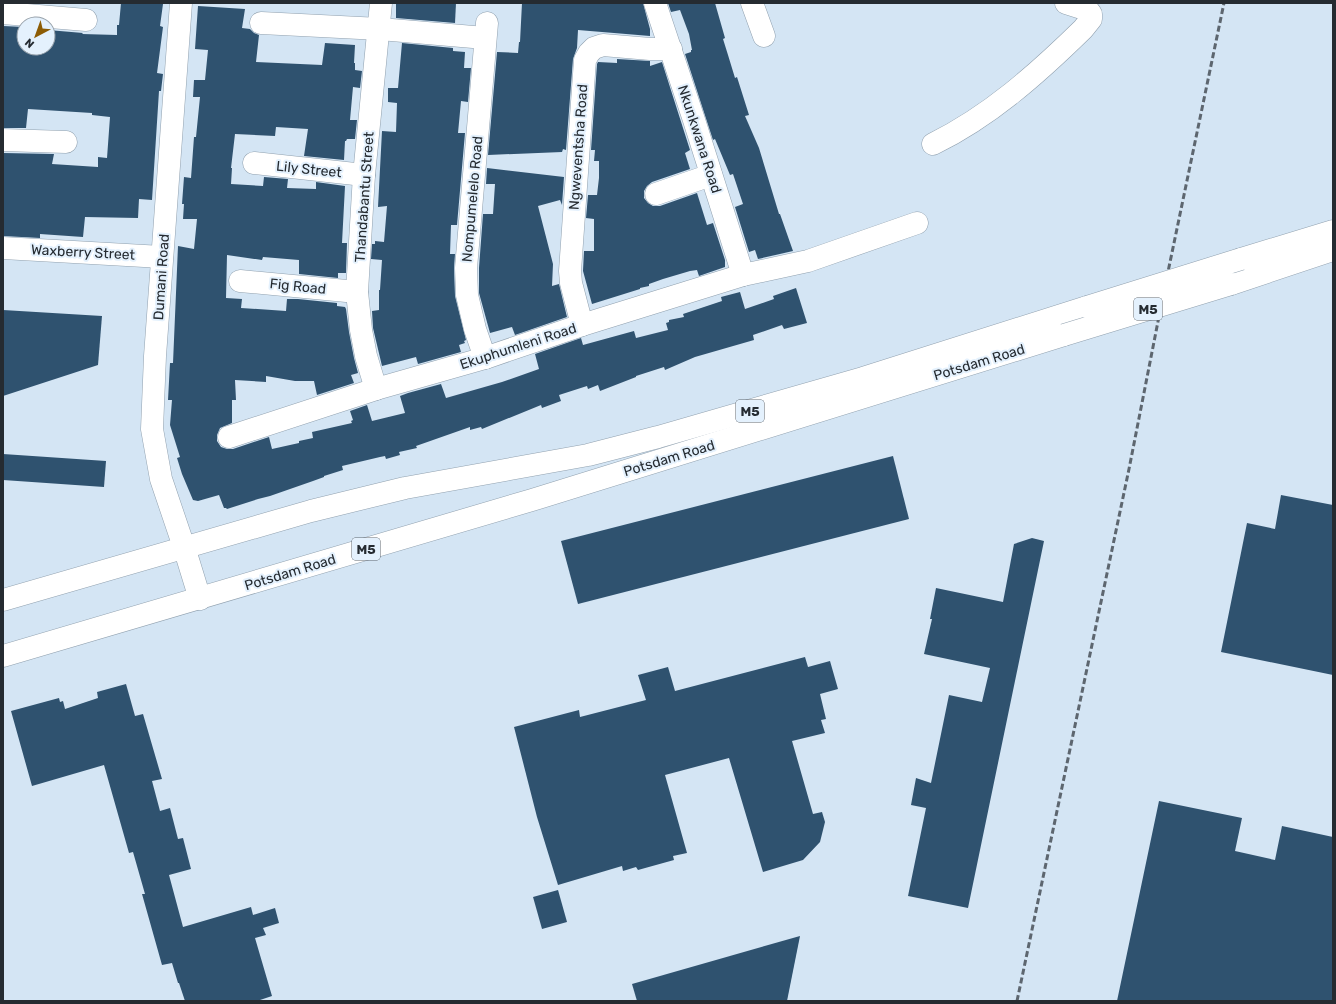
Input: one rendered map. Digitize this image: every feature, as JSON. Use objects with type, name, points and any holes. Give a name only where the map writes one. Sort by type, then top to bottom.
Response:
[{"type":"street","name":"Dumani Road","points":[[181,3],[155,356],[152,429],[161,480],[200,599]]},
{"type":"street","name":"Thandabantu Street","points":[[376,389],[366,356],[356,292],[364,175],[382,3]]},
{"type":"street","name":"Nkunkwana Road","points":[[654,3],[671,49],[743,275]]},
{"type":"street","points":[[752,3],[764,36]]},
{"type":"street","points":[[933,144],[954,134],[1004,101],[1024,84],[1091,19],[1091,14],[1088,10],[1066,3]]},
{"type":"street","points":[[3,13],[86,20]]},
{"type":"street","name":"Nompumelelo Road","points":[[261,23],[380,29],[486,31],[466,268],[467,295],[474,329],[485,358]]},
{"type":"street","name":"Ngweventsha Road","points":[[582,325],[570,271],[585,60],[594,48],[603,45],[650,49],[671,49]]},
{"type":"street","points":[[3,140],[66,142]]},
{"type":"street","name":"Lily Street","points":[[254,163],[364,175]]},
{"type":"street","points":[[656,194],[712,175]]},
{"type":"street","name":"Ekuphumleni Road","points":[[229,437],[376,389],[485,358],[582,325],[743,275],[808,261],[917,222]]},
{"type":"street","name":"Potsdam Road","points":[[3,600],[311,511],[405,488],[588,455],[658,437],[863,378],[1333,231]]},
{"type":"street","name":"Waxberry Street","points":[[3,248],[162,257]]},
{"type":"street","name":"Potsdam Road","points":[[3,656],[532,500],[1231,284],[1333,250]]},
{"type":"street","name":"Fig Road","points":[[240,281],[356,292]]},
{"type":"building","points":[[121,3],[163,4],[160,26],[163,27],[157,73],[163,74],[161,91],[159,91],[152,200],[139,199],[138,218],[85,217],[83,237],[40,234],[40,238],[3,236],[3,153],[54,154],[52,164],[98,167],[98,157],[107,158],[110,117],[92,115],[92,113],[28,109],[26,128],[3,128],[3,26],[16,27],[16,56],[56,56],[56,31],[83,33],[82,34],[117,35],[117,25],[119,25]]},
{"type":"building","points":[[396,3],[456,3],[455,23],[396,18]]},
{"type":"building","points":[[522,3],[643,3],[650,29],[650,36],[578,30],[577,48],[573,59],[566,150],[563,149],[562,152],[488,155],[497,52],[518,53]]},
{"type":"building","points":[[668,3],[715,3],[725,38],[723,39],[735,78],[737,77],[749,115],[745,116],[759,148],[779,214],[793,251],[758,259],[755,250],[749,252],[735,207],[743,204],[733,174],[730,175],[715,139],[713,140],[685,54],[691,52],[692,50],[689,34],[680,10],[671,12]]},
{"type":"building","points":[[198,6],[245,9],[242,28],[250,29],[259,35],[256,62],[322,65],[325,43],[355,45],[355,70],[362,71],[360,88],[353,87],[350,120],[357,120],[355,139],[347,139],[345,141],[344,160],[304,156],[308,129],[276,127],[275,136],[235,134],[231,168],[231,184],[263,186],[264,177],[288,179],[287,188],[316,189],[316,182],[345,186],[342,243],[347,243],[346,273],[338,273],[338,278],[299,274],[299,260],[263,257],[262,260],[227,255],[226,298],[242,299],[241,308],[286,311],[287,299],[337,303],[337,306],[345,307],[358,373],[351,375],[354,383],[317,395],[314,381],[295,381],[266,376],[266,382],[235,380],[236,400],[232,400],[232,423],[220,428],[217,435],[217,441],[221,447],[233,449],[269,437],[272,449],[299,443],[299,441],[313,438],[312,432],[352,423],[351,421],[353,420],[350,411],[367,405],[372,421],[405,413],[400,396],[408,393],[441,384],[446,398],[502,382],[539,369],[535,354],[581,338],[583,345],[634,331],[636,338],[668,330],[666,323],[669,322],[669,320],[684,317],[683,314],[722,301],[721,297],[740,292],[745,309],[774,299],[773,296],[796,288],[807,323],[784,329],[782,325],[753,335],[754,340],[695,357],[665,370],[664,367],[636,376],[600,391],[598,385],[588,389],[587,386],[559,395],[561,401],[542,408],[541,405],[482,429],[481,427],[470,430],[470,427],[416,446],[417,448],[399,452],[400,455],[386,459],[385,456],[342,466],[343,470],[270,496],[227,509],[224,508],[219,495],[198,501],[193,500],[177,458],[180,457],[170,425],[172,400],[168,400],[170,363],[173,363],[178,246],[194,249],[197,219],[183,219],[184,204],[182,204],[184,177],[191,178],[194,137],[196,137],[200,97],[193,97],[194,80],[205,80],[208,50],[195,49]]},
{"type":"building","points":[[402,43],[453,48],[453,51],[465,52],[464,68],[471,68],[468,102],[461,101],[458,133],[465,133],[457,225],[451,225],[450,254],[455,254],[455,296],[466,340],[464,341],[465,343],[459,345],[461,352],[418,364],[416,357],[382,366],[373,328],[372,311],[379,310],[382,260],[371,259],[372,244],[375,244],[375,241],[384,242],[387,206],[378,207],[382,131],[396,132],[397,103],[388,102],[388,88],[398,88]]},
{"type":"building","points":[[617,59],[650,61],[650,66],[662,62],[690,150],[685,153],[690,169],[652,182],[644,191],[644,198],[653,206],[660,206],[697,193],[707,225],[713,223],[725,260],[725,267],[699,276],[697,270],[690,271],[592,304],[583,271],[584,251],[594,251],[594,219],[586,218],[588,195],[597,195],[599,178],[599,161],[594,161],[595,150],[591,150],[597,64],[598,62],[617,63]]},
{"type":"building","points":[[487,168],[564,177],[562,205],[560,200],[538,206],[553,264],[552,286],[559,284],[567,317],[515,335],[512,327],[490,333],[479,293],[479,268],[483,214],[493,214],[495,184],[486,184]]},
{"type":"building","points":[[3,310],[102,316],[98,365],[3,396]]},
{"type":"building","points":[[3,454],[106,461],[104,487],[3,480]]},
{"type":"building","points":[[893,456],[909,519],[578,604],[561,541]]},
{"type":"building","points":[[1281,495],[1333,505],[1333,675],[1221,652],[1247,523],[1275,529]]},
{"type":"building","points":[[1032,538],[1044,541],[968,908],[908,896],[926,808],[911,805],[916,778],[931,783],[949,695],[982,702],[990,668],[924,654],[932,619],[930,619],[936,588],[1003,602],[1014,544]]},
{"type":"building","points":[[805,657],[808,667],[830,661],[838,689],[820,694],[826,719],[821,720],[825,733],[792,741],[813,814],[822,812],[825,822],[820,842],[803,860],[763,872],[729,758],[665,775],[687,853],[673,856],[674,860],[638,870],[636,867],[623,871],[622,866],[558,885],[537,817],[514,727],[579,710],[580,717],[646,700],[638,675],[668,667],[675,691]]},
{"type":"building","points":[[126,684],[135,716],[143,714],[162,779],[152,781],[160,811],[170,808],[178,839],[183,838],[191,869],[169,875],[183,927],[251,907],[253,915],[275,908],[279,923],[263,928],[266,935],[255,938],[272,996],[257,1001],[185,1001],[172,963],[162,965],[142,894],[145,894],[133,852],[129,853],[104,765],[32,786],[11,711],[59,698],[60,702],[63,701],[65,709],[98,698],[97,692]]},
{"type":"building","points":[[1159,801],[1242,818],[1235,851],[1275,860],[1282,826],[1333,837],[1333,1001],[1117,1001]]},
{"type":"building","points":[[558,890],[567,922],[542,929],[533,897]]},
{"type":"building","points":[[800,936],[787,1001],[637,1001],[632,984]]},
{"type":"railway","points":[[1017,1001],[1129,469],[1164,291],[1224,3]]}]
